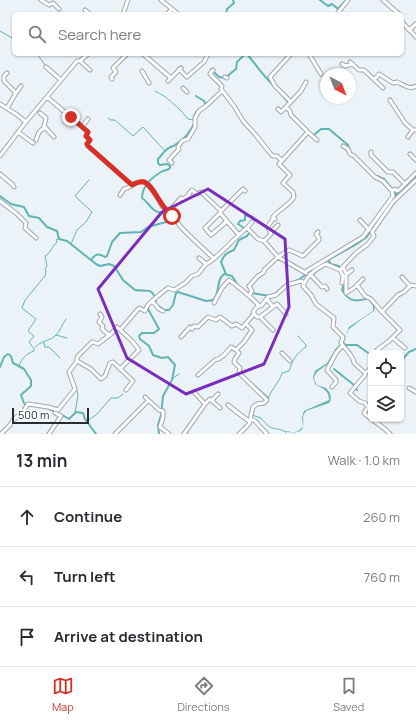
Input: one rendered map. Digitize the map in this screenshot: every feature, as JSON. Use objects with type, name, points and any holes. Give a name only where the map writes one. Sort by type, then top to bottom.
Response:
[{"type":"street","points":[[41,0],[49,5],[52,3],[59,9]]},
{"type":"street","points":[[124,12],[128,0]]},
{"type":"street","points":[[161,0],[176,12]]},
{"type":"street","points":[[339,12],[348,0]]},
{"type":"street","points":[[383,0],[397,12]]},
{"type":"street","points":[[169,12],[172,9]]},
{"type":"street","points":[[404,24],[416,37]]},
{"type":"street","points":[[409,30],[416,24]]},
{"type":"street","points":[[0,156],[60,80],[78,60],[80,61],[86,56]]},
{"type":"street","points":[[112,79],[111,77],[116,72],[113,68],[125,56]]},
{"type":"street","points":[[145,56],[171,78]]},
{"type":"street","points":[[168,82],[180,68],[187,76],[204,62],[207,56]]},
{"type":"street","points":[[288,56],[270,77],[289,103],[291,115],[317,140]]},
{"type":"street","points":[[310,56],[320,74]]},
{"type":"street","points":[[80,61],[90,70]]},
{"type":"street","points":[[342,64],[345,66],[352,63],[359,70],[364,70],[383,88]]},
{"type":"street","points":[[46,67],[60,80]]},
{"type":"street","points":[[142,71],[149,83]]},
{"type":"street","points":[[212,71],[210,74],[222,86],[220,89],[243,121],[272,156],[275,155],[282,161]]},
{"type":"street","points":[[7,73],[4,76],[4,81],[16,93]]},
{"type":"street","points":[[374,80],[379,74],[394,83],[397,82],[407,88],[410,86],[416,86]]},
{"type":"street","points":[[278,109],[281,112],[301,91],[306,82]]},
{"type":"street","points":[[7,108],[21,86]]},
{"type":"street","points":[[183,88],[187,92]]},
{"type":"street","points":[[172,163],[169,159],[179,149],[178,147],[182,141],[188,140],[196,125],[195,118],[199,111],[222,91]]},
{"type":"street","points":[[47,97],[88,132],[86,136],[90,140],[87,144],[88,146],[132,185]]},
{"type":"street","points":[[390,100],[405,123],[415,130],[408,137]]},
{"type":"street","points":[[0,104],[26,122]]},
{"type":"street","points":[[40,114],[46,118],[44,125],[54,137]]},
{"type":"street","points":[[82,127],[88,119]]},
{"type":"street","points":[[36,140],[39,132],[45,127]]},
{"type":"street","points":[[18,132],[33,143]]},
{"type":"street","points":[[271,232],[268,227],[277,211],[292,201],[294,197],[293,192],[283,183],[290,175],[279,165],[308,132]]},
{"type":"street","points":[[343,146],[347,148],[350,154],[354,156],[374,176],[383,181],[393,191]]},
{"type":"street","points":[[371,152],[371,155],[388,172],[393,172],[405,184]]},
{"type":"street","points":[[410,154],[416,160]]},
{"type":"street","points":[[393,191],[398,191],[416,173]]},
{"type":"street","points":[[0,174],[14,187]]},
{"type":"street","points":[[127,180],[130,177]]},
{"type":"street","points":[[341,269],[356,253],[370,242],[374,236],[372,232],[392,204],[416,180]]},
{"type":"street","points":[[120,195],[124,190],[137,182],[144,182],[148,184],[155,192],[162,205],[193,240],[202,246],[214,259]]},
{"type":"street","points":[[227,221],[220,225],[211,235],[205,228],[243,189],[245,191]]},
{"type":"street","points":[[167,210],[176,204],[179,199],[183,199],[189,195],[192,190],[197,194],[201,192],[239,235]]},
{"type":"street","points":[[332,387],[336,380],[327,370],[336,352],[342,345],[343,337],[333,327],[336,319],[316,304],[304,287],[304,283],[307,274],[363,237],[393,196],[393,191]]},
{"type":"street","points":[[0,201],[26,223],[25,228],[36,238]]},
{"type":"street","points":[[360,220],[369,230]]},
{"type":"street","points":[[121,329],[139,308],[145,311],[150,302],[167,288],[173,290],[185,283],[192,276],[199,273],[206,264],[214,259],[252,222]]},
{"type":"street","points":[[264,241],[278,225]]},
{"type":"street","points":[[247,228],[258,239],[264,241],[278,256],[307,274],[322,287],[325,286],[327,289]]},
{"type":"street","points":[[249,296],[252,291],[249,286],[258,276],[263,274],[265,269],[278,256],[289,250],[303,256],[319,240],[320,238],[316,234],[318,232]]},
{"type":"street","points":[[199,258],[206,264]]},
{"type":"street","points":[[307,274],[327,264],[341,269],[346,274],[346,293],[363,279]]},
{"type":"street","points":[[341,269],[343,276],[342,283]]},
{"type":"street","points":[[346,274],[352,270]]},
{"type":"street","points":[[402,277],[410,286]]},
{"type":"street","points":[[214,303],[222,288],[229,280],[252,300],[257,302],[259,306]]},
{"type":"street","points":[[181,337],[190,327],[192,329],[194,326],[198,327],[208,316],[216,320],[220,317],[232,326],[236,324],[242,328],[254,314],[253,312],[267,299],[276,295],[290,284],[301,281],[304,283]]},
{"type":"street","points":[[382,312],[398,294],[404,292],[412,284],[416,286]]},
{"type":"street","points":[[357,285],[365,296],[371,298],[382,312],[400,330],[393,338],[377,350]]},
{"type":"street","points":[[267,299],[273,306]]},
{"type":"street","points":[[150,302],[155,304],[163,311]]},
{"type":"street","points":[[260,317],[277,304],[286,314]]},
{"type":"street","points":[[100,314],[102,317],[99,322],[103,326],[102,329],[109,335]]},
{"type":"street","points":[[254,314],[257,317],[260,317],[273,330]]},
{"type":"street","points":[[246,324],[252,330]]},
{"type":"street","points":[[1,434],[10,425],[12,420],[22,414],[27,406],[48,406],[58,410],[75,389],[69,372],[77,360],[80,352],[92,342],[98,344],[117,327],[121,329],[139,350],[120,369]]},
{"type":"street","points":[[236,350],[244,342],[252,330],[256,328]]},
{"type":"street","points":[[393,338],[405,348]]},
{"type":"street","points":[[342,345],[354,360],[354,363],[365,373]]},
{"type":"street","points":[[198,375],[215,360],[218,360],[223,356],[231,347],[239,353],[234,361],[240,368],[239,373],[268,399],[264,404],[254,406],[248,425],[239,434]]},
{"type":"street","points":[[282,353],[290,361]]},
{"type":"street","points":[[77,360],[91,369],[101,379],[105,376],[111,362],[114,363],[133,382],[126,390]]},
{"type":"street","points":[[368,370],[350,393],[359,402],[366,403],[368,407],[364,413],[390,434]]},
{"type":"street","points":[[409,388],[416,392]]},
{"type":"street","points":[[194,392],[205,404]]},
{"type":"street","points":[[184,434],[205,404],[218,394]]},
{"type":"street","points":[[145,397],[162,411],[163,417],[160,427],[169,434]]},
{"type":"street","points":[[116,434],[148,400]]},
{"type":"street","points":[[212,400],[220,408]]},
{"type":"street","points":[[228,405],[239,415],[255,421],[267,434]]},
{"type":"street","points":[[49,434],[61,416],[54,413]]},
{"type":"highlighted area","points":[[208,189],[285,239],[289,307],[264,364],[186,394],[127,358],[98,289],[162,212]]},
{"type":"water","points":[[416,174],[416,179],[392,202],[367,238],[330,260],[331,263],[339,265],[345,271],[344,289],[347,295],[352,299],[362,299],[368,297],[374,303],[375,309],[374,311],[349,329],[344,343],[337,349],[329,363],[317,372],[314,377],[317,385],[315,384],[313,377],[315,371],[327,363],[336,348],[343,342],[349,327],[373,311],[373,306],[368,299],[353,301],[344,294],[341,290],[344,279],[343,272],[329,264],[327,259],[363,237],[389,201]]},
{"type":"water","points":[[317,385],[326,388],[331,397],[329,403],[306,411],[303,416],[303,426],[302,417],[304,411],[329,400],[329,396],[326,391]]},
{"type":"water","points":[[303,426],[299,432],[294,432],[298,431]]},
{"type":"waterway","points":[[226,12],[227,9],[234,3],[233,0]]},
{"type":"waterway","points":[[320,0],[328,6],[332,4],[338,9],[346,0]]},
{"type":"waterway","points":[[0,31],[12,38]]},
{"type":"waterway","points":[[38,56],[46,66]]},
{"type":"waterway","points":[[211,69],[219,77],[225,78],[236,69],[237,62],[243,56]]},
{"type":"waterway","points":[[249,56],[275,87]]},
{"type":"waterway","points":[[155,91],[171,101],[188,119],[194,120]]},
{"type":"waterway","points":[[282,95],[289,103]]},
{"type":"waterway","points":[[194,120],[196,112],[206,105],[204,101],[196,96]]},
{"type":"waterway","points":[[293,115],[300,122]]},
{"type":"waterway","points":[[108,118],[115,120],[133,136],[143,127],[165,151]]},
{"type":"waterway","points":[[91,260],[97,255],[107,256],[112,242],[120,233],[141,232],[148,227],[166,222],[169,217],[166,214],[154,210],[142,198],[142,194],[145,187],[154,177],[170,168],[167,164],[160,165],[158,163],[158,159],[167,149],[184,138],[194,124]]},
{"type":"waterway","points":[[313,135],[321,129],[329,129],[348,145],[350,150]]},
{"type":"waterway","points":[[377,176],[384,179],[397,195]]},
{"type":"waterway","points":[[71,244],[77,230],[86,222],[92,212],[75,196],[89,180]]},
{"type":"waterway","points":[[0,196],[11,204],[24,207],[29,216],[39,218],[47,227],[57,231],[59,239],[67,241],[96,264],[100,266],[109,264],[114,266],[123,280],[135,290],[152,292],[154,294],[156,304]]},
{"type":"waterway","points":[[226,274],[221,262],[223,258],[227,253],[234,250],[239,240],[247,236],[250,232],[238,224],[240,221],[245,220],[245,215],[253,217]]},
{"type":"waterway","points":[[19,366],[21,361],[29,353],[34,351],[29,342],[34,336],[28,331],[36,319],[22,308],[25,300],[45,276],[45,269],[47,266],[45,256],[59,238]]},
{"type":"waterway","points":[[276,293],[284,286],[300,279],[315,267]]},
{"type":"waterway","points":[[156,304],[164,310],[169,310],[173,305],[176,293],[178,292],[206,301],[213,300],[217,294],[221,277],[224,274],[232,276],[239,287]]},
{"type":"waterway","points":[[251,293],[270,296]]},
{"type":"waterway","points":[[148,306],[148,309],[159,329],[154,333],[142,333],[139,336],[140,339],[149,346],[153,355],[162,358],[168,357],[175,365],[172,380],[163,396],[161,415],[158,425],[159,434]]},
{"type":"waterway","points":[[35,347],[55,336],[66,319]]},
{"type":"waterway","points":[[56,335],[67,338]]},
{"type":"waterway","points":[[268,399],[282,373],[289,371],[295,357],[306,347],[298,336]]},
{"type":"waterway","points":[[43,343],[45,344],[45,347],[49,347],[60,358]]},
{"type":"waterway","points":[[343,343],[346,345],[357,345],[368,353]]},
{"type":"waterway","points":[[404,358],[409,352],[416,349]]},
{"type":"waterway","points":[[0,367],[4,357],[8,354],[11,356],[13,363],[24,369],[31,380],[31,386],[21,395],[26,406],[35,406]]},
{"type":"waterway","points":[[334,369],[354,385],[357,390]]},
{"type":"waterway","points":[[172,379],[179,374]]},
{"type":"waterway","points":[[251,382],[268,397]]},
{"type":"waterway","points":[[75,413],[78,395],[76,387]]},
{"type":"waterway","points":[[87,421],[96,415],[111,398],[118,398],[123,394]]},
{"type":"waterway","points":[[262,405],[265,405],[268,402]]},
{"type":"waterway","points":[[49,409],[58,413]]},
{"type":"waterway","points":[[62,415],[69,419],[76,412],[83,413],[85,419],[96,434]]},
{"type":"waterway","points":[[252,415],[261,418],[271,428],[286,432]]},
{"type":"waterway","points":[[187,434],[189,430]]},
{"type":"route","points":[[71,117],[88,132],[86,136],[90,140],[87,144],[88,146],[132,185],[137,182],[145,182],[155,192],[158,200],[172,216]]}]
